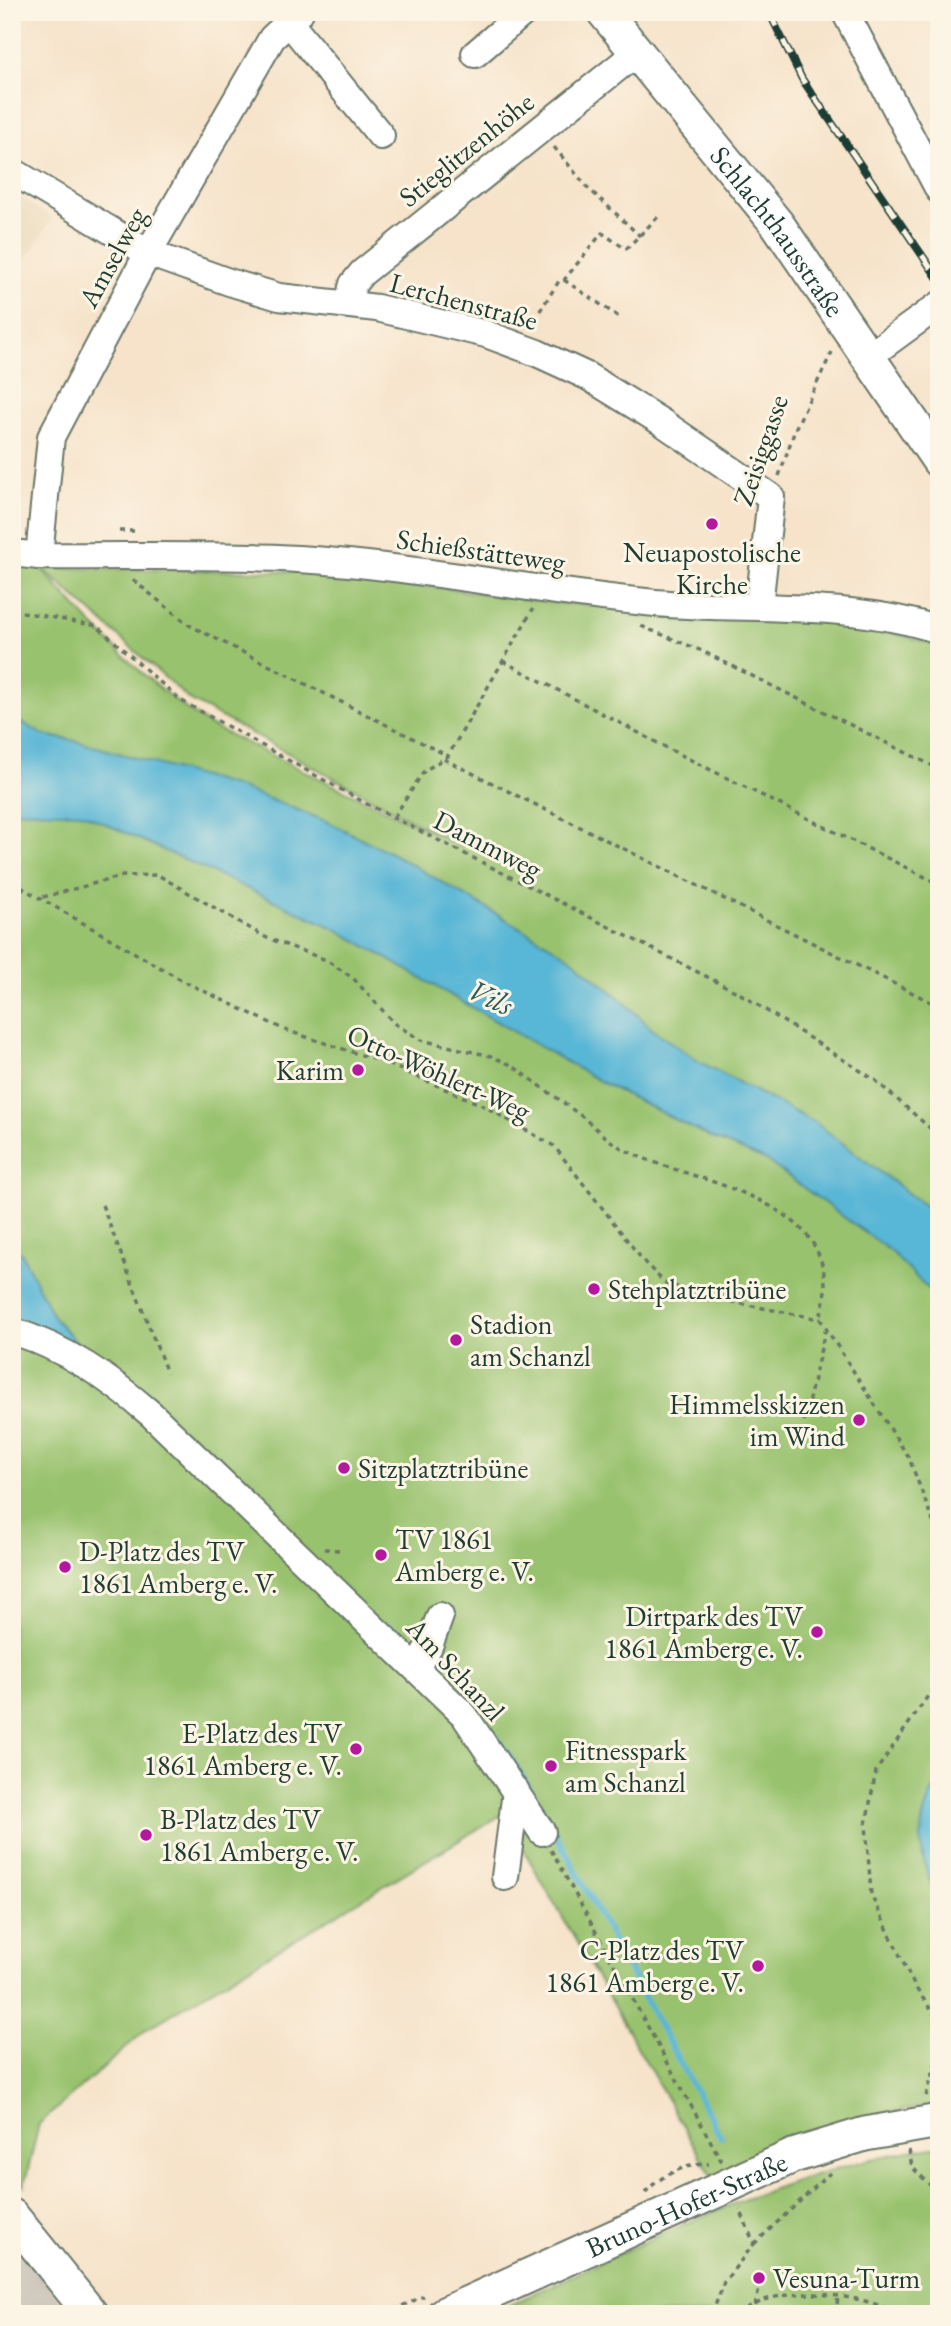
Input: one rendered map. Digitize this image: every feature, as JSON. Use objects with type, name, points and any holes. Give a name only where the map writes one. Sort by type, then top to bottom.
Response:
[{"type":"main road","name":"Schlachthausstraße","points":[[604,12],[778,225],[939,461]]},
{"type":"main road","name":"Bruno-Hofer-Straße","points":[[444,2314],[727,2175],[932,2111]]},
{"type":"main road","points":[[12,2216],[91,2314]]},
{"type":"street","points":[[475,54],[524,12]]},
{"type":"street","points":[[845,12],[939,190]]},
{"type":"street","points":[[295,17],[381,136]]},
{"type":"street","name":"Amselweg","points":[[39,556],[51,437],[148,253],[272,38],[295,17]]},
{"type":"street","name":"Stieglitzenhöhe","points":[[348,304],[353,284],[362,273],[636,52]]},
{"type":"street","name":"Lerchenstraße","points":[[12,171],[148,253],[279,297],[348,304],[486,334],[537,353],[587,376],[663,422],[771,497]]},
{"type":"street","points":[[869,356],[939,305]]},
{"type":"street","name":"Zeisiggasse","points":[[759,606],[771,497]]},
{"type":"street","name":"Schießstätteweg","points":[[12,553],[39,556],[300,559],[556,594],[660,603],[859,612],[911,621],[939,630]]},
{"type":"street","name":"Am Schanzl","points":[[12,1331],[42,1341],[109,1378],[423,1656],[542,1832]]},
{"type":"street","points":[[423,1656],[440,1616]]},
{"type":"street","points":[[505,1877],[516,1791]]},
{"type":"path","points":[[540,130],[587,187],[640,236]]},
{"type":"path","points":[[531,322],[559,281],[564,280],[602,233],[626,250],[659,216]]},
{"type":"path","points":[[564,280],[622,319]]},
{"type":"path","name":"Zeisiggasse","points":[[771,497],[796,427],[846,321]]},
{"type":"path","points":[[113,557],[120,569],[189,625],[939,1006]]},
{"type":"path","points":[[394,817],[424,771],[446,757],[535,605]]},
{"type":"path","name":"Dammweg","points":[[12,610],[33,618],[97,626],[180,700],[394,817],[739,993],[875,1080],[939,1136]]},
{"type":"path","points":[[638,625],[702,651],[939,769]]},
{"type":"path","points":[[503,661],[671,750],[939,884]]},
{"type":"path","points":[[42,898],[123,876],[158,875],[267,938],[326,960],[353,978],[396,1024],[421,1040],[491,1056],[511,1065],[624,1150],[674,1172],[732,1189],[776,1208],[806,1231],[822,1264],[825,1289],[820,1319],[825,1331],[909,1458],[939,1537]]},
{"type":"path","name":"Otto-Wöhlert-Weg","points":[[12,882],[200,989],[285,1030],[383,1062],[482,1105],[554,1146],[645,1263],[666,1284],[737,1303],[820,1319]]},
{"type":"path","points":[[102,1205],[167,1373]]},
{"type":"path","points":[[804,1421],[825,1331]]},
{"type":"path","points":[[326,1549],[339,1550]]},
{"type":"path","points":[[939,1680],[876,1771],[866,1824],[871,1895],[915,1987],[939,2021]]},
{"type":"path","points":[[542,1832],[727,2175],[754,2244]]},
{"type":"path","points":[[932,2111],[939,2051]]},
{"type":"path","points":[[908,2145],[912,2167],[939,2194]]},
{"type":"path","points":[[712,2314],[724,2282],[754,2244],[834,2169]]},
{"type":"path","points":[[755,2306],[759,2289]]},
{"type":"path","points":[[739,2314],[769,2299],[810,2294],[838,2296],[885,2306],[899,2314]]},
{"type":"path","points":[[836,2314],[838,2296]]},
{"type":"shaded area","points":[[12,191],[52,218],[12,281]]},
{"type":"shaded area","points":[[12,282],[25,290],[18,306],[12,303]]},
{"type":"shaded area","points":[[12,2239],[72,2314],[12,2314]]},
{"type":"green space","points":[[12,563],[39,566],[78,610],[140,671],[209,725],[462,847],[191,701],[42,568],[328,572],[538,601],[858,623],[939,646],[939,2104],[862,2118],[715,2182],[503,1814],[147,2029],[39,2124],[24,2186],[12,2175]]},
{"type":"green space","points":[[939,2146],[939,2314],[490,2314],[653,2238],[765,2192],[880,2157]]},
{"type":"water","name":"Vils","points":[[12,717],[44,735],[76,741],[241,788],[326,821],[395,855],[569,956],[653,1030],[698,1061],[816,1123],[939,1217],[939,1300],[890,1251],[767,1161],[710,1137],[603,1083],[334,928],[82,813],[12,810]]},
{"type":"water","points":[[12,1249],[22,1254],[54,1318],[80,1346],[12,1318]]},
{"type":"water","points":[[939,1780],[939,1902],[926,1870],[921,1841],[925,1811]]},
{"type":"waterway","points":[[80,1346],[105,1361],[149,1396]]},
{"type":"waterway","points":[[389,1626],[419,1650]]},
{"type":"waterway","points":[[429,1659],[481,1716],[524,1779],[721,2137]]},
{"type":"railway","points":[[769,12],[802,79],[939,280]]},
{"type":"place","name":"Neuapostolische Kirche","points":[[712,524]]},
{"type":"place","name":"Karim","points":[[358,1070]]},
{"type":"place","name":"Stehplatztribüne","points":[[594,1289]]},
{"type":"place","name":"Stadion am Schanzl","points":[[456,1340]]},
{"type":"place","name":"Himmelsskizzen im Wind","points":[[859,1420]]},
{"type":"place","name":"Sitzplatztribüne","points":[[344,1468]]},
{"type":"place","name":"TV 1861 Amberg e. V.","points":[[381,1555]]},
{"type":"place","name":"D-Platz des TV 1861 Amberg e. V.","points":[[65,1567]]},
{"type":"place","name":"Dirtpark des TV 1861 Amberg e. V.","points":[[817,1632]]},
{"type":"place","name":"E-Platz des TV 1861 Amberg e. V.","points":[[356,1749]]},
{"type":"place","name":"Fitnesspark am Schanzl","points":[[551,1766]]},
{"type":"place","name":"B-Platz des TV 1861 Amberg e. V.","points":[[146,1835]]},
{"type":"place","name":"C-Platz des TV 1861 Amberg e. V.","points":[[758,1966]]},
{"type":"place","name":"Vesuna-Turm","points":[[759,2278]]}]
